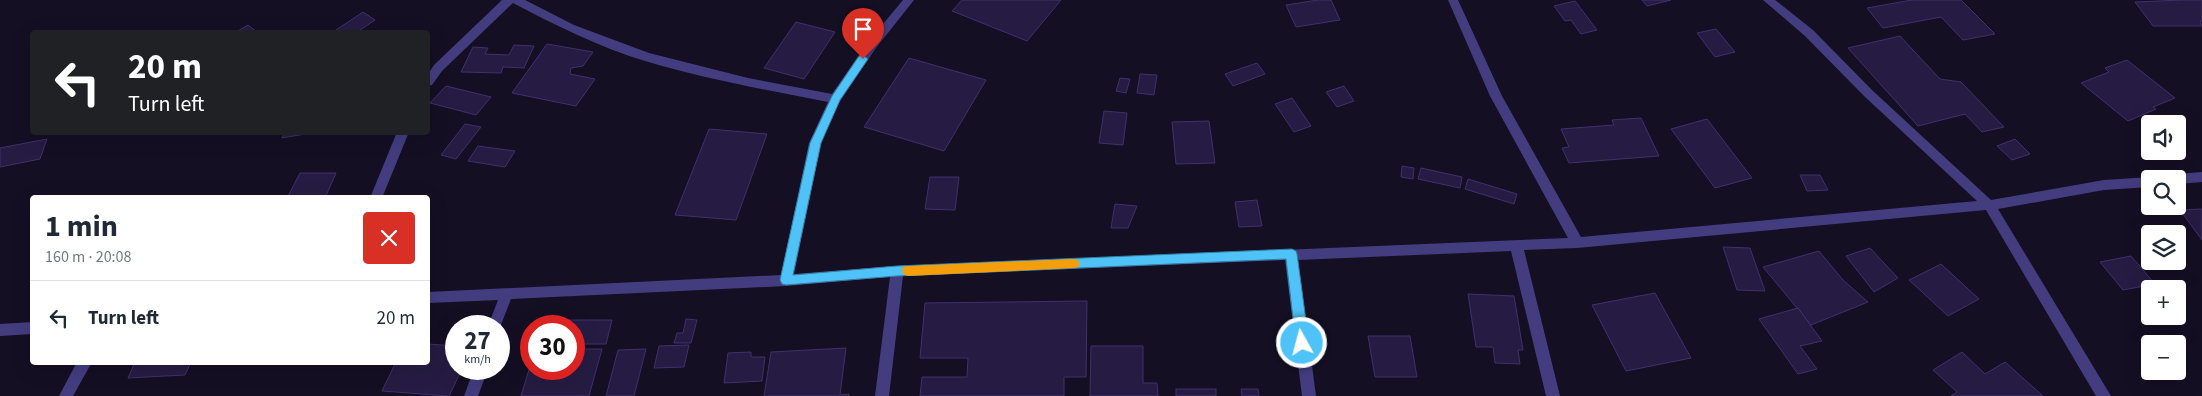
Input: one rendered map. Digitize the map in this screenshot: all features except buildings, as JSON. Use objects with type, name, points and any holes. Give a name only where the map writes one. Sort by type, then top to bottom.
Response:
[{"type":"street","points":[[430,79],[438,68],[509,0]]},
{"type":"street","points":[[516,0],[570,28],[647,57],[748,82],[836,99]]},
{"type":"street","points":[[786,280],[815,143],[836,99],[872,45],[909,0]]},
{"type":"street","points":[[1453,0],[1496,96],[1578,243]]},
{"type":"street","points":[[1768,0],[1808,33],[1868,93],[1990,205],[2104,396]]},
{"type":"street","points":[[378,195],[402,135]]},
{"type":"street","points":[[2186,178],[2202,177]]},
{"type":"street","points":[[430,298],[786,280],[897,271],[1516,244],[1578,243],[1990,205],[2104,185],[2141,183]]},
{"type":"street","points":[[1516,244],[1553,396]]},
{"type":"street","points":[[1292,254],[1309,396]]},
{"type":"street","points":[[882,396],[897,271]]},
{"type":"street","points":[[499,315],[506,295]]},
{"type":"street","points":[[0,330],[30,328]]},
{"type":"street","points":[[66,396],[84,365]]},
{"type":"street","points":[[471,396],[477,380]]},
{"type":"slow traffic","points":[[908,271],[1074,264]]},
{"type":"route","points":[[863,59],[836,99],[815,143],[786,280],[897,271],[1292,254],[1302,343]]}]
